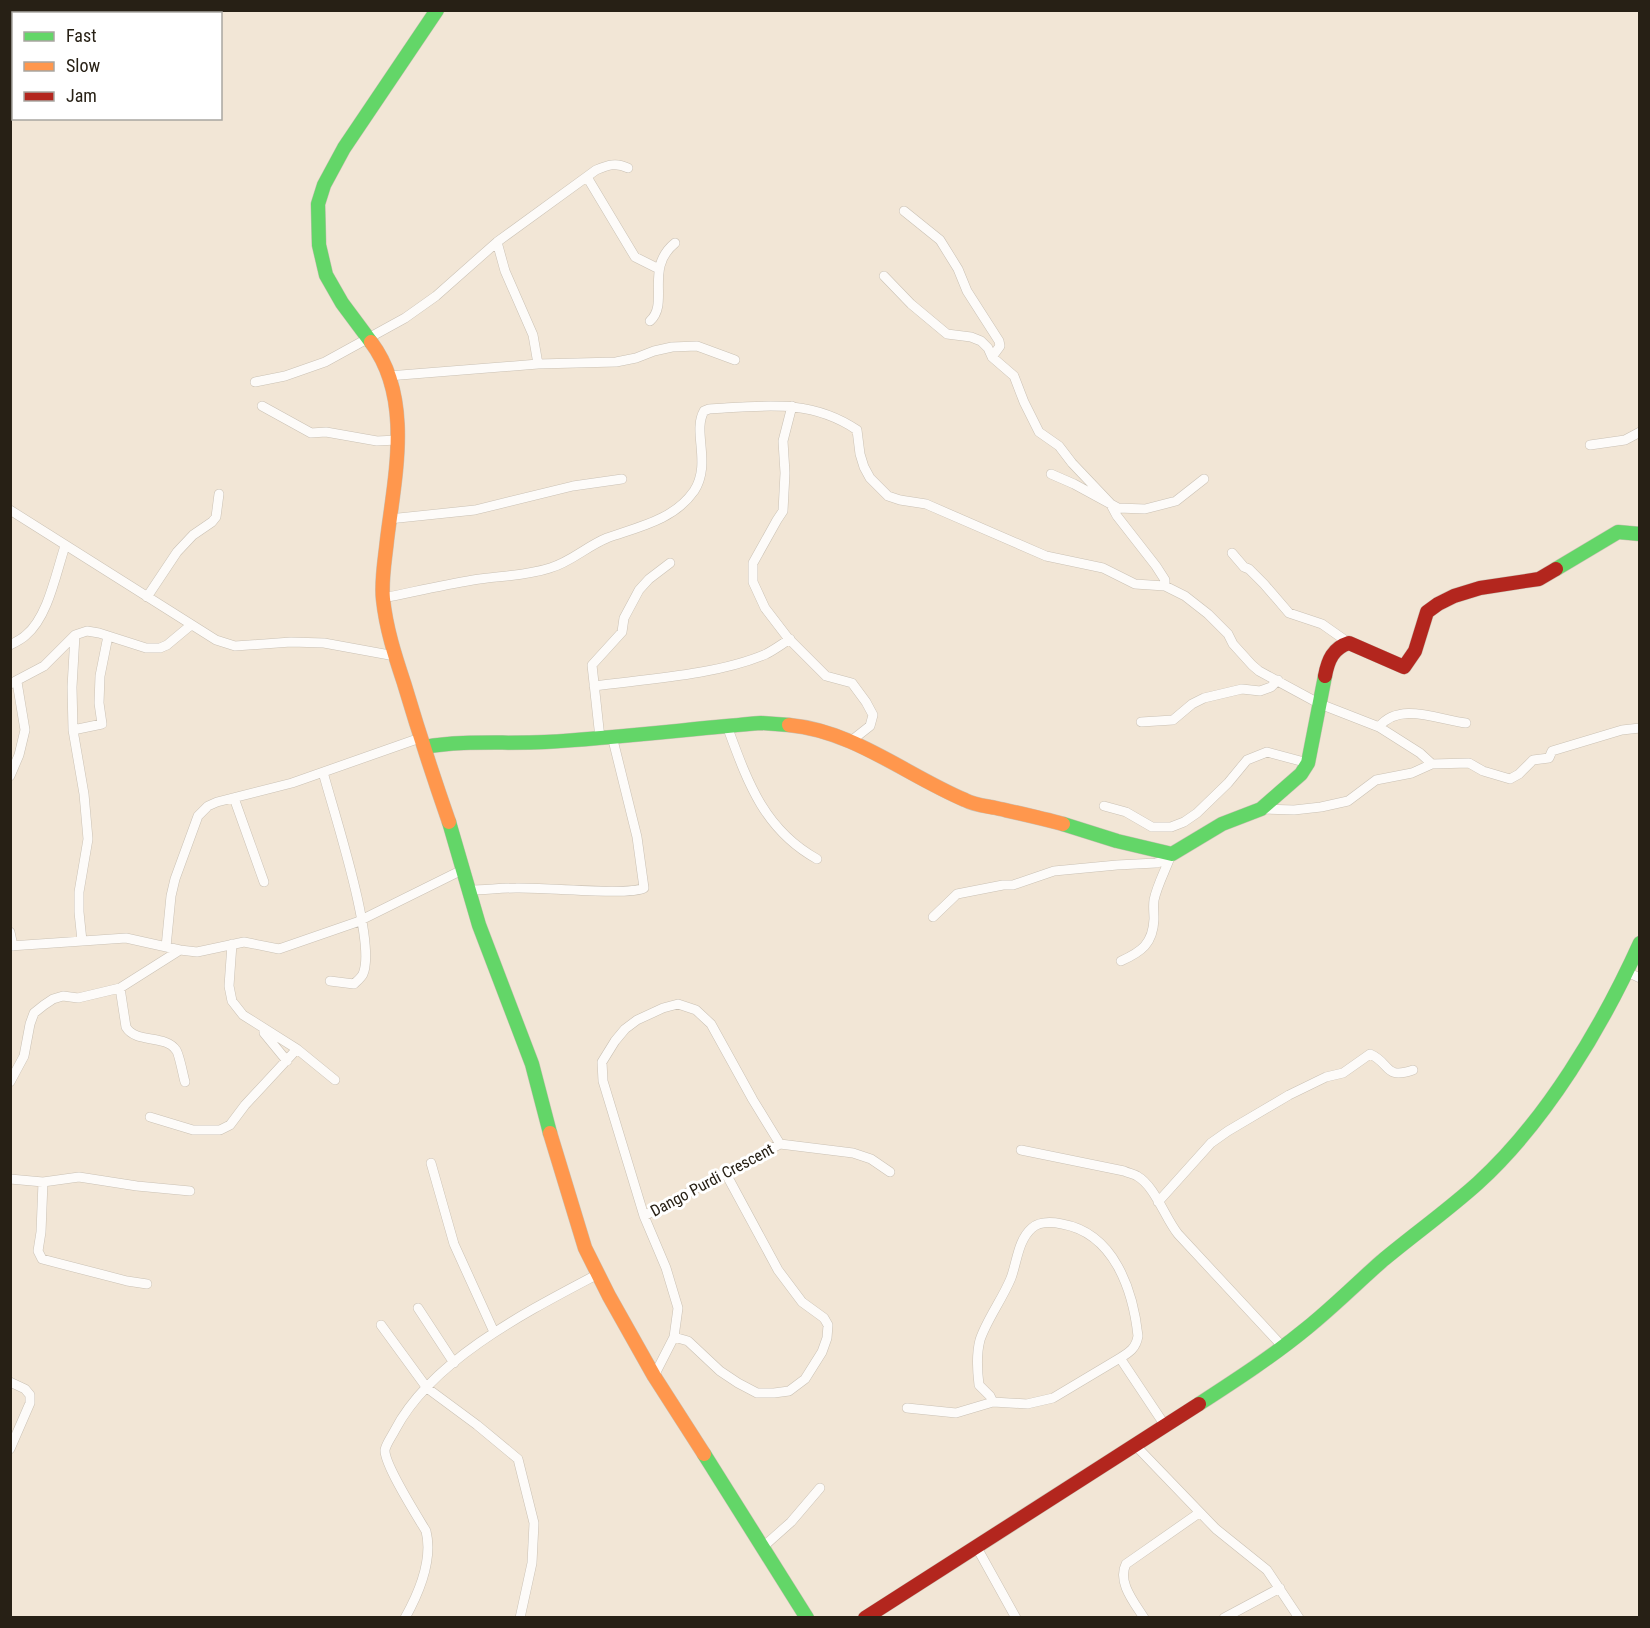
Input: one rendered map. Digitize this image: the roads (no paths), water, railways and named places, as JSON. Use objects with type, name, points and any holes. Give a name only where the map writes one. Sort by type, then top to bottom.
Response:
[{"type":"street","points":[[437,10],[344,148],[324,185],[318,204],[319,245],[326,274],[342,303],[369,336],[382,357],[397,411],[398,457],[383,574],[383,598],[388,631],[456,842],[479,925],[532,1064],[579,1232],[609,1296],[654,1376],[807,1617]]},
{"type":"street","points":[[255,382],[313,368],[405,318],[436,296],[497,242],[596,170],[607,165],[619,164],[628,168]]},
{"type":"street","points":[[587,177],[634,257],[659,269]]},
{"type":"street","points":[[904,211],[940,240],[958,269],[967,291],[999,341],[1000,346],[992,357]]},
{"type":"street","points":[[497,242],[505,271],[533,335],[538,364]]},
{"type":"street","points":[[650,321],[658,309],[659,269],[664,251],[675,243]]},
{"type":"street","points":[[884,276],[911,304],[947,334],[971,337],[981,341],[988,348],[992,357],[1014,375],[1039,432],[1059,446],[1110,503],[1117,516],[1156,566],[1165,580],[1165,586]]},
{"type":"street","points":[[388,376],[538,364],[616,362],[672,347],[697,346],[735,360]]},
{"type":"street","points":[[262,406],[311,433],[326,432],[377,441],[397,440]]},
{"type":"street","points":[[792,406],[783,441],[785,472],[783,511],[753,563],[753,582],[765,608],[790,639],[826,676],[852,683],[866,702],[873,715],[870,726],[851,741]]},
{"type":"street","points":[[383,598],[473,580],[550,568],[570,560],[598,542],[666,517],[694,491],[700,478],[703,448],[700,433],[704,411],[792,406],[816,410],[857,430],[864,467],[870,478],[888,496],[900,501],[926,504],[1046,556],[1103,568],[1135,585],[1165,586],[1185,596],[1208,614],[1228,634],[1233,644],[1252,665],[1320,704],[1379,727],[1420,753],[1432,765]]},
{"type":"street","points":[[1590,445],[1625,440],[1640,432]]},
{"type":"street","points":[[1051,474],[1118,508],[1145,509],[1176,501],[1204,479]]},
{"type":"street","points":[[389,519],[475,510],[563,488],[622,478]]},
{"type":"street","points":[[147,597],[177,552],[193,535],[212,522],[216,516],[219,494]]},
{"type":"street","points":[[10,510],[216,640],[235,646],[291,642],[324,644],[395,656]]},
{"type":"street","points":[[1232,554],[1264,584],[1289,613],[1322,624],[1349,643],[1404,667],[1415,651],[1427,612],[1442,602],[1479,588],[1539,579],[1618,532],[1640,534]]},
{"type":"street","points":[[10,645],[27,635],[38,620],[45,607],[65,546]]},
{"type":"street","points":[[469,890],[515,888],[617,891],[644,888],[637,837],[606,737],[594,686],[592,665],[622,632],[624,618],[639,590],[670,563]]},
{"type":"street","points":[[10,776],[12,764],[19,755],[26,730],[14,683],[44,666],[75,635],[87,631],[146,648],[160,648],[191,625]]},
{"type":"street","points":[[75,635],[72,687],[73,730],[84,794],[88,839],[79,892],[82,941]]},
{"type":"street","points":[[73,730],[102,724],[99,703],[100,676],[108,636]]},
{"type":"street","points":[[594,686],[685,675],[718,668],[767,654],[790,639]]},
{"type":"street","points":[[933,917],[957,894],[1013,885],[1054,871],[1156,863],[1171,857],[1222,824],[1261,809],[1301,774],[1308,764],[1327,664],[1339,646],[1349,643]]},
{"type":"street","points":[[1141,722],[1173,720],[1192,704],[1211,696],[1242,689],[1260,691],[1271,687],[1278,680]]},
{"type":"street","points":[[1379,727],[1385,719],[1399,714],[1429,716],[1466,723]]},
{"type":"street","points":[[166,947],[171,896],[198,816],[208,806],[292,783],[423,742],[500,744],[761,723],[795,724],[869,748],[934,786],[968,802],[1060,823],[1171,857]]},
{"type":"street","points":[[727,726],[748,783],[761,807],[790,841],[817,859]]},
{"type":"street","points":[[1261,809],[1294,810],[1348,801],[1376,780],[1432,765],[1469,763],[1483,771],[1510,779],[1519,774],[1533,760],[1549,758],[1554,750],[1622,730],[1640,729]]},
{"type":"street","points":[[1104,806],[1126,812],[1152,827],[1171,827],[1197,813],[1228,783],[1247,760],[1267,752],[1308,764]]},
{"type":"street","points":[[323,772],[363,920],[366,964],[363,974],[354,984],[330,981]]},
{"type":"street","points":[[234,798],[264,882]]},
{"type":"street","points":[[1121,962],[1140,952],[1148,943],[1154,922],[1157,888],[1171,857]]},
{"type":"street","points":[[10,932],[12,946],[126,938],[197,952],[244,942],[279,950],[363,920],[462,870]]},
{"type":"street","points":[[865,1617],[1136,1446],[1283,1347],[1381,1262],[1478,1183],[1528,1131],[1583,1051],[1634,975],[1640,943]]},
{"type":"street","points":[[232,944],[229,986],[232,1001],[243,1015],[297,1049],[335,1080]]},
{"type":"street","points":[[10,1082],[24,1056],[34,1013],[53,999],[63,996],[78,998],[120,988],[180,950]]},
{"type":"street","points":[[120,988],[128,1031],[168,1043],[176,1048],[185,1082]]},
{"type":"street","points":[[654,1376],[674,1338],[678,1308],[666,1268],[644,1216],[603,1081],[602,1062],[625,1029],[649,1014],[678,1004],[696,1010],[711,1024],[780,1144],[853,1153],[871,1159],[890,1172]]},
{"type":"street","points":[[254,1022],[287,1061]]},
{"type":"street","points":[[150,1117],[193,1130],[220,1130],[230,1125],[297,1049]]},
{"type":"street","points":[[1158,1202],[1211,1143],[1289,1095],[1326,1077],[1337,1076],[1370,1054],[1393,1073],[1401,1074],[1413,1070]]},
{"type":"street","name":"Dango Purdi Crescent","points":[[644,1216],[780,1144]]},
{"type":"street","points":[[1021,1150],[1124,1171],[1138,1176],[1146,1183],[1178,1234],[1283,1347]]},
{"type":"street","points":[[431,1163],[454,1244],[494,1332]]},
{"type":"street","points":[[674,1338],[688,1341],[720,1371],[738,1383],[757,1393],[774,1393],[789,1391],[805,1379],[822,1352],[827,1338],[828,1325],[824,1318],[802,1302],[784,1278],[725,1172]]},
{"type":"street","points":[[10,1179],[43,1182],[79,1177],[190,1191]]},
{"type":"street","points":[[43,1182],[38,1251],[42,1259],[108,1277],[147,1284]]},
{"type":"street","points":[[907,1408],[956,1413],[993,1402],[1027,1404],[1053,1398],[1130,1352],[1137,1344],[1138,1336],[1125,1277],[1098,1240],[1084,1231],[1064,1224],[1044,1222],[1032,1228],[1025,1237],[1011,1278],[980,1340],[977,1360],[979,1385],[993,1402]]},
{"type":"street","points":[[405,1617],[414,1601],[424,1570],[429,1543],[426,1531],[387,1463],[385,1450],[404,1414],[454,1363],[494,1332],[598,1274]]},
{"type":"street","points":[[418,1308],[454,1363]]},
{"type":"street","points":[[381,1325],[427,1388],[518,1459],[534,1523],[532,1563],[520,1617]]},
{"type":"street","points":[[1120,1358],[1166,1426]]},
{"type":"street","points":[[10,1382],[25,1389],[30,1395],[30,1403],[10,1449]]},
{"type":"street","points":[[1136,1446],[1216,1530],[1267,1570],[1299,1617]]},
{"type":"street","points":[[763,1547],[791,1522],[820,1488]]},
{"type":"street","points":[[1144,1617],[1125,1586],[1122,1572],[1126,1564],[1199,1513]]},
{"type":"street","points":[[976,1546],[1016,1617]]},
{"type":"street","points":[[1224,1617],[1280,1588]]}]
